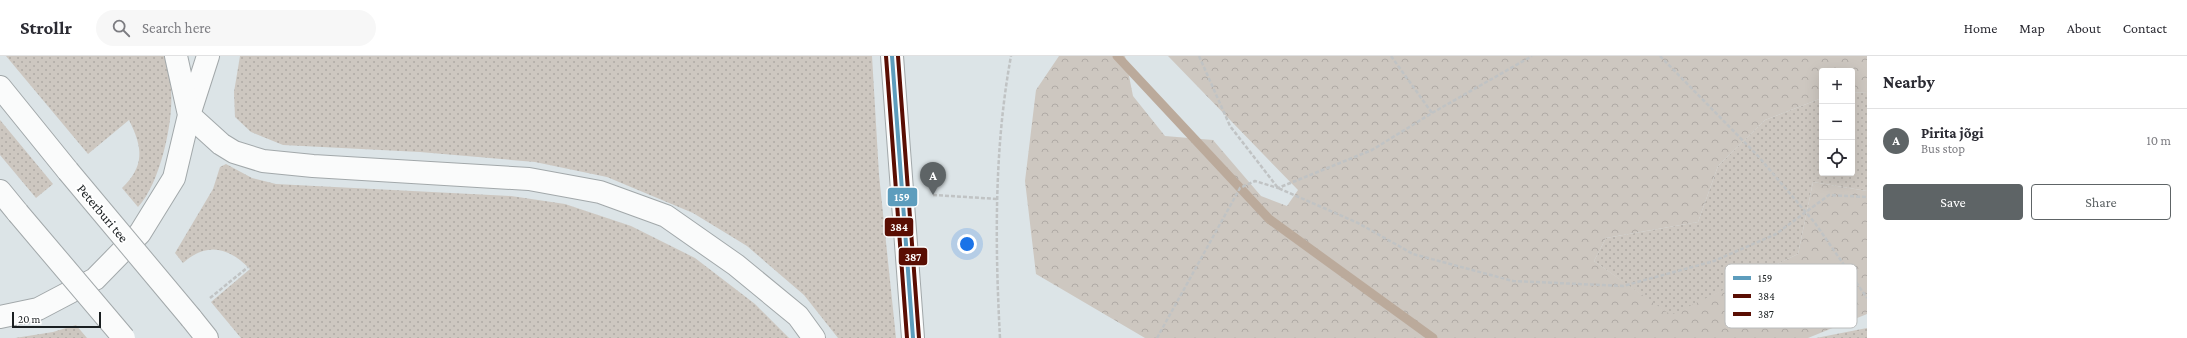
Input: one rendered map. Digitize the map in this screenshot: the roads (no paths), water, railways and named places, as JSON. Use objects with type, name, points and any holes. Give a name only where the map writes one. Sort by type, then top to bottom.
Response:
[{"type":"main road","points":[[176,56],[189,115],[221,144],[234,152],[263,161],[313,166],[529,178],[600,192],[666,216],[736,265],[798,316],[814,338]]},
{"type":"main road","points":[[0,317],[38,309],[95,279],[140,233],[174,178],[189,115],[208,56]]},
{"type":"main road","points":[[892,56],[913,338]]},
{"type":"main road","name":"Peterburi tee","points":[[0,87],[68,171],[208,338]]},
{"type":"main road","points":[[0,191],[124,338]]},
{"type":"waterway","points":[[1117,56],[1269,219],[1433,338]]},
{"type":"place","name":"Pirita jõgi","points":[[933,195]]}]
